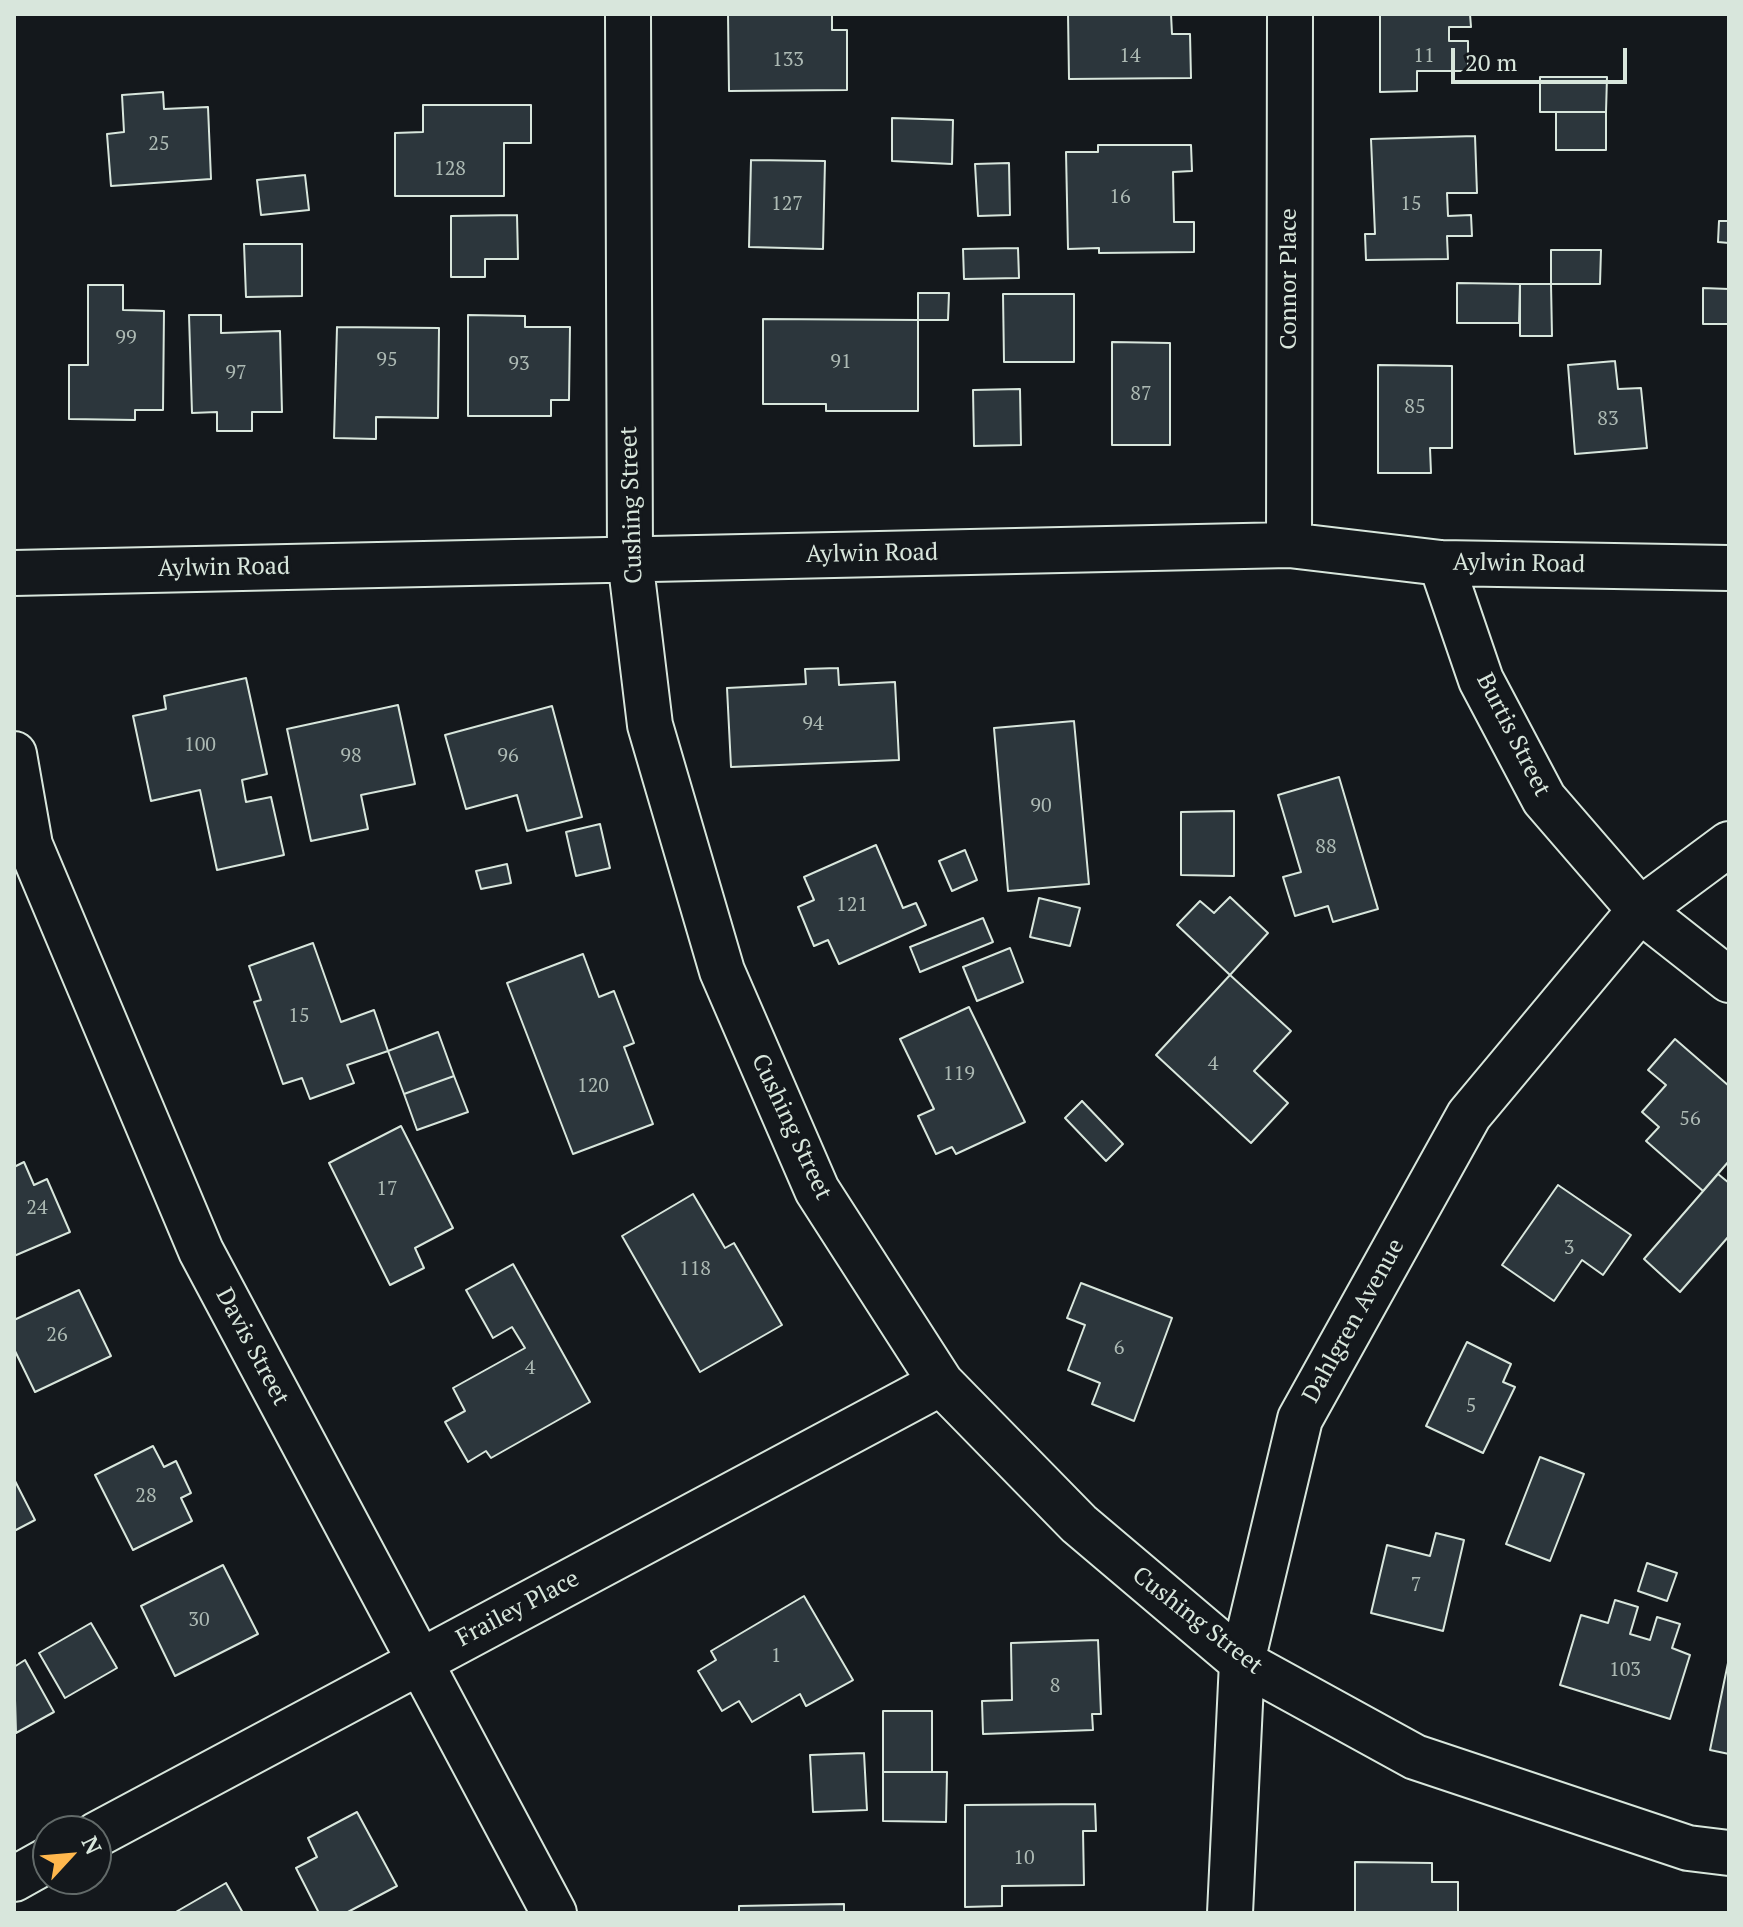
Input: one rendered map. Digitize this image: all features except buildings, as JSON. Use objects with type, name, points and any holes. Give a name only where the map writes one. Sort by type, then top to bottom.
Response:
[{"type":"street","name":"Cushing Street","points":[[628,14],[630,559],[650,725],[722,971],[817,1190],[941,1383],[1079,1524],[1242,1662],[1415,1757],[1688,1848],[1729,1853]]},
{"type":"street","name":"Connor Place","points":[[1289,545],[1290,14]]},
{"type":"street","name":"Aylwin Road","points":[[14,573],[1289,545],[1441,563],[1729,568]]},
{"type":"street","name":"Burtis Street","points":[[1441,563],[1481,680],[1544,799],[1640,910],[1729,980]]},
{"type":"street","name":"Davis Street","points":[[14,754],[30,845],[201,1251],[554,1913]]},
{"type":"street","name":"Dahlgren Avenue","points":[[1230,1913],[1242,1662],[1300,1419],[1469,1115],[1640,910],[1729,844]]},
{"type":"street","name":"Frailey Place","points":[[112,1826],[941,1383]]},
{"type":"street","points":[[14,1879],[32,1869]]}]
